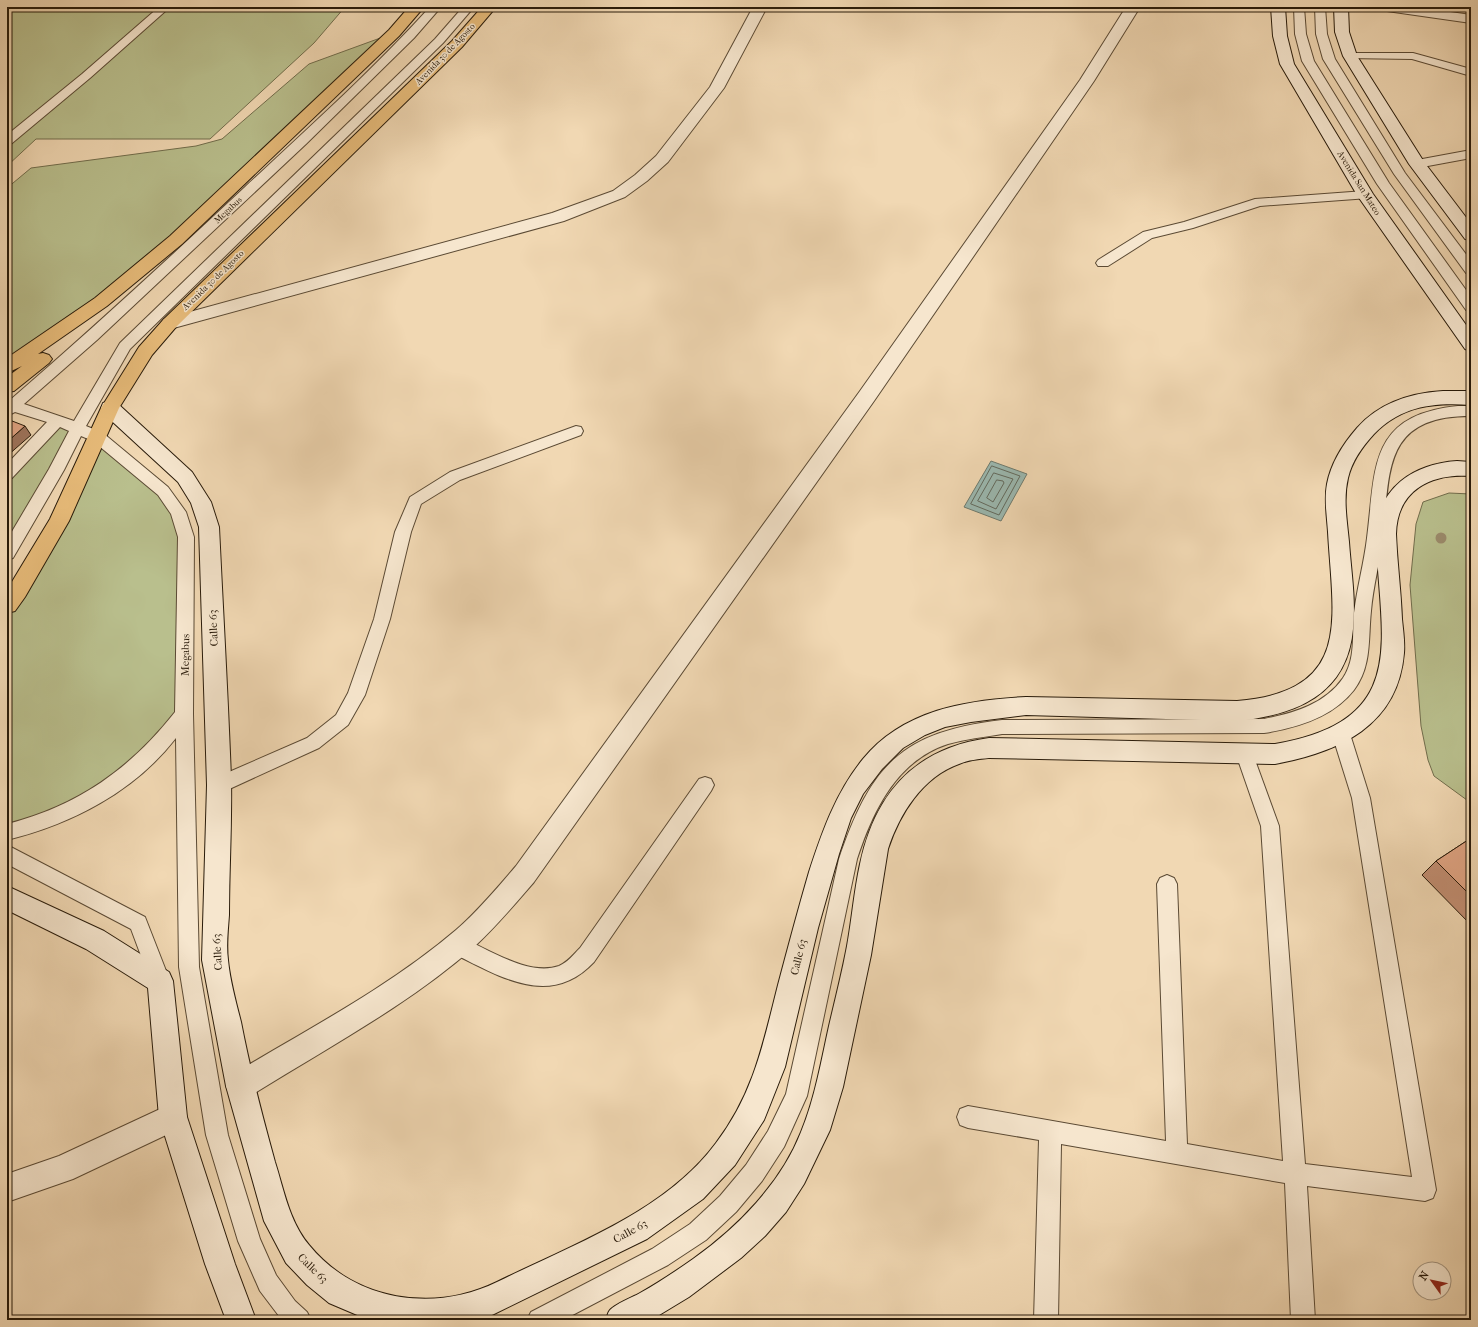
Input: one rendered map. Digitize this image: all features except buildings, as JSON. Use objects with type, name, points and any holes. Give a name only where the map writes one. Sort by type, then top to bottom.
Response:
[{"type":"main road","points":[[7,386],[78,333],[394,33],[417,7]]},
{"type":"main road","name":"Avenida 30 de Agosto","points":[[7,605],[18,591],[59,520],[110,408],[144,350],[457,44],[489,7]]},
{"type":"main road","points":[[7,367],[101,302],[176,240]]},
{"type":"street","points":[[170,323],[558,217],[619,194],[641,178],[662,159],[717,88],[760,7]]},
{"type":"street","points":[[240,1086],[411,980],[457,945],[499,905],[530,868],[871,390],[1086,81],[1118,33],[1132,7]]},
{"type":"street","name":"Avenida San Mateo","points":[[1278,7],[1279,36],[1287,64],[1365,195],[1471,345]]},
{"type":"street","points":[[1341,7],[1340,28],[1343,43],[1350,56],[1417,164],[1471,235]]},
{"type":"street","points":[[1387,7],[1471,19]]},
{"type":"street","name":"Calle 63","points":[[110,408],[185,477],[201,502],[209,527],[219,785],[215,960],[240,1086],[278,1221],[296,1253],[317,1275],[340,1292],[365,1304],[392,1311],[426,1314],[462,1309],[492,1300],[637,1229],[694,1189],[725,1154],[754,1110],[771,1067],[804,928],[838,825],[856,787],[874,762],[896,741],[917,728],[943,718],[995,708],[1026,706],[1237,711],[1257,710],[1277,706],[1309,692],[1324,678],[1334,665],[1341,642],[1343,616],[1336,502],[1338,479],[1350,450],[1360,436],[1391,409],[1408,402],[1427,398],[1452,396],[1471,398]]},
{"type":"street","points":[[621,1320],[664,1298],[715,1263],[752,1229],[775,1202],[791,1178],[809,1145],[825,1106],[860,945],[872,864],[880,835],[893,807],[912,783],[927,770],[944,759],[968,751],[989,748],[1275,754],[1300,751],[1323,743],[1341,734],[1355,725],[1375,706],[1388,681],[1393,653],[1387,533],[1389,512],[1398,493],[1412,482],[1427,474],[1443,470],[1471,469]]},
{"type":"street","points":[[7,898],[95,940],[160,981],[173,1117],[220,1264],[242,1320]]},
{"type":"street","points":[[7,1188],[64,1169],[173,1117]]},
{"type":"lane","points":[[7,141],[86,76],[165,7]]},
{"type":"lane","name":"Megabus","points":[[9,408],[92,337],[302,141],[410,36],[436,7]]},
{"type":"lane","points":[[7,554],[56,470],[90,402],[125,346],[439,41],[469,7]]},
{"type":"lane","points":[[1299,7],[1300,37],[1308,61],[1383,184],[1471,307]]},
{"type":"lane","points":[[1320,7],[1320,32],[1322,43],[1329,59],[1400,174],[1471,270]]},
{"type":"lane","points":[[1350,56],[1413,56],[1471,73]]},
{"type":"lane","points":[[1417,164],[1471,154]]},
{"type":"lane","points":[[1103,263],[1148,235],[1188,225],[1259,202],[1365,195]]},
{"type":"lane","name":"Megabus","points":[[9,408],[58,420],[98,437],[163,491],[178,512],[186,537],[184,714],[189,967],[217,1135],[249,1241],[268,1283],[287,1309],[299,1320]]},
{"type":"lane","points":[[539,1320],[660,1257],[692,1236],[728,1204],[754,1173],[776,1139],[796,1096],[848,859],[857,827],[873,797],[893,770],[912,754],[930,743],[956,733],[979,728],[1002,726],[1264,726],[1287,723],[1310,715],[1329,703],[1344,690],[1356,672],[1362,648],[1362,623],[1375,537],[1382,473],[1388,452],[1400,435],[1421,418],[1440,412],[1471,411]]},
{"type":"lane","points":[[7,474],[58,420]]},
{"type":"lane","points":[[219,785],[313,743],[342,720],[356,694],[382,619],[403,532],[415,501],[455,476],[576,430]]},
{"type":"lane","points":[[7,832],[59,815],[98,795],[132,771],[161,743],[184,714]]},
{"type":"lane","points":[[968,1117],[1050,1130],[1295,1174],[1425,1190],[1361,798],[1341,734]]},
{"type":"lane","points":[[1245,754],[1270,826],[1295,1174],[1302,1320]]},
{"type":"lane","points":[[457,945],[522,975],[540,979],[558,976],[575,968],[587,955],[705,785]]},
{"type":"lane","points":[[7,854],[138,922],[160,981]]},
{"type":"lane","points":[[1167,884],[1177,1153]]},
{"type":"lane","points":[[1046,1320],[1050,1130]]},
{"type":"green space","points":[[7,7],[345,7],[314,43],[210,139],[36,139],[7,166]]},
{"type":"green space","points":[[394,33],[176,240],[7,367],[7,188],[31,168],[196,146],[222,139],[309,64]]},
{"type":"green space","points":[[58,420],[78,428],[7,554],[7,474]]},
{"type":"green space","points":[[98,437],[178,512],[184,714],[132,771],[7,832],[7,605]]},
{"type":"green space","points":[[1449,493],[1471,494],[1471,803],[1434,776],[1428,760],[1421,726],[1410,585],[1416,524],[1423,502]]},
{"type":"water","points":[[991,461],[1027,474],[1001,521],[964,507]]}]
